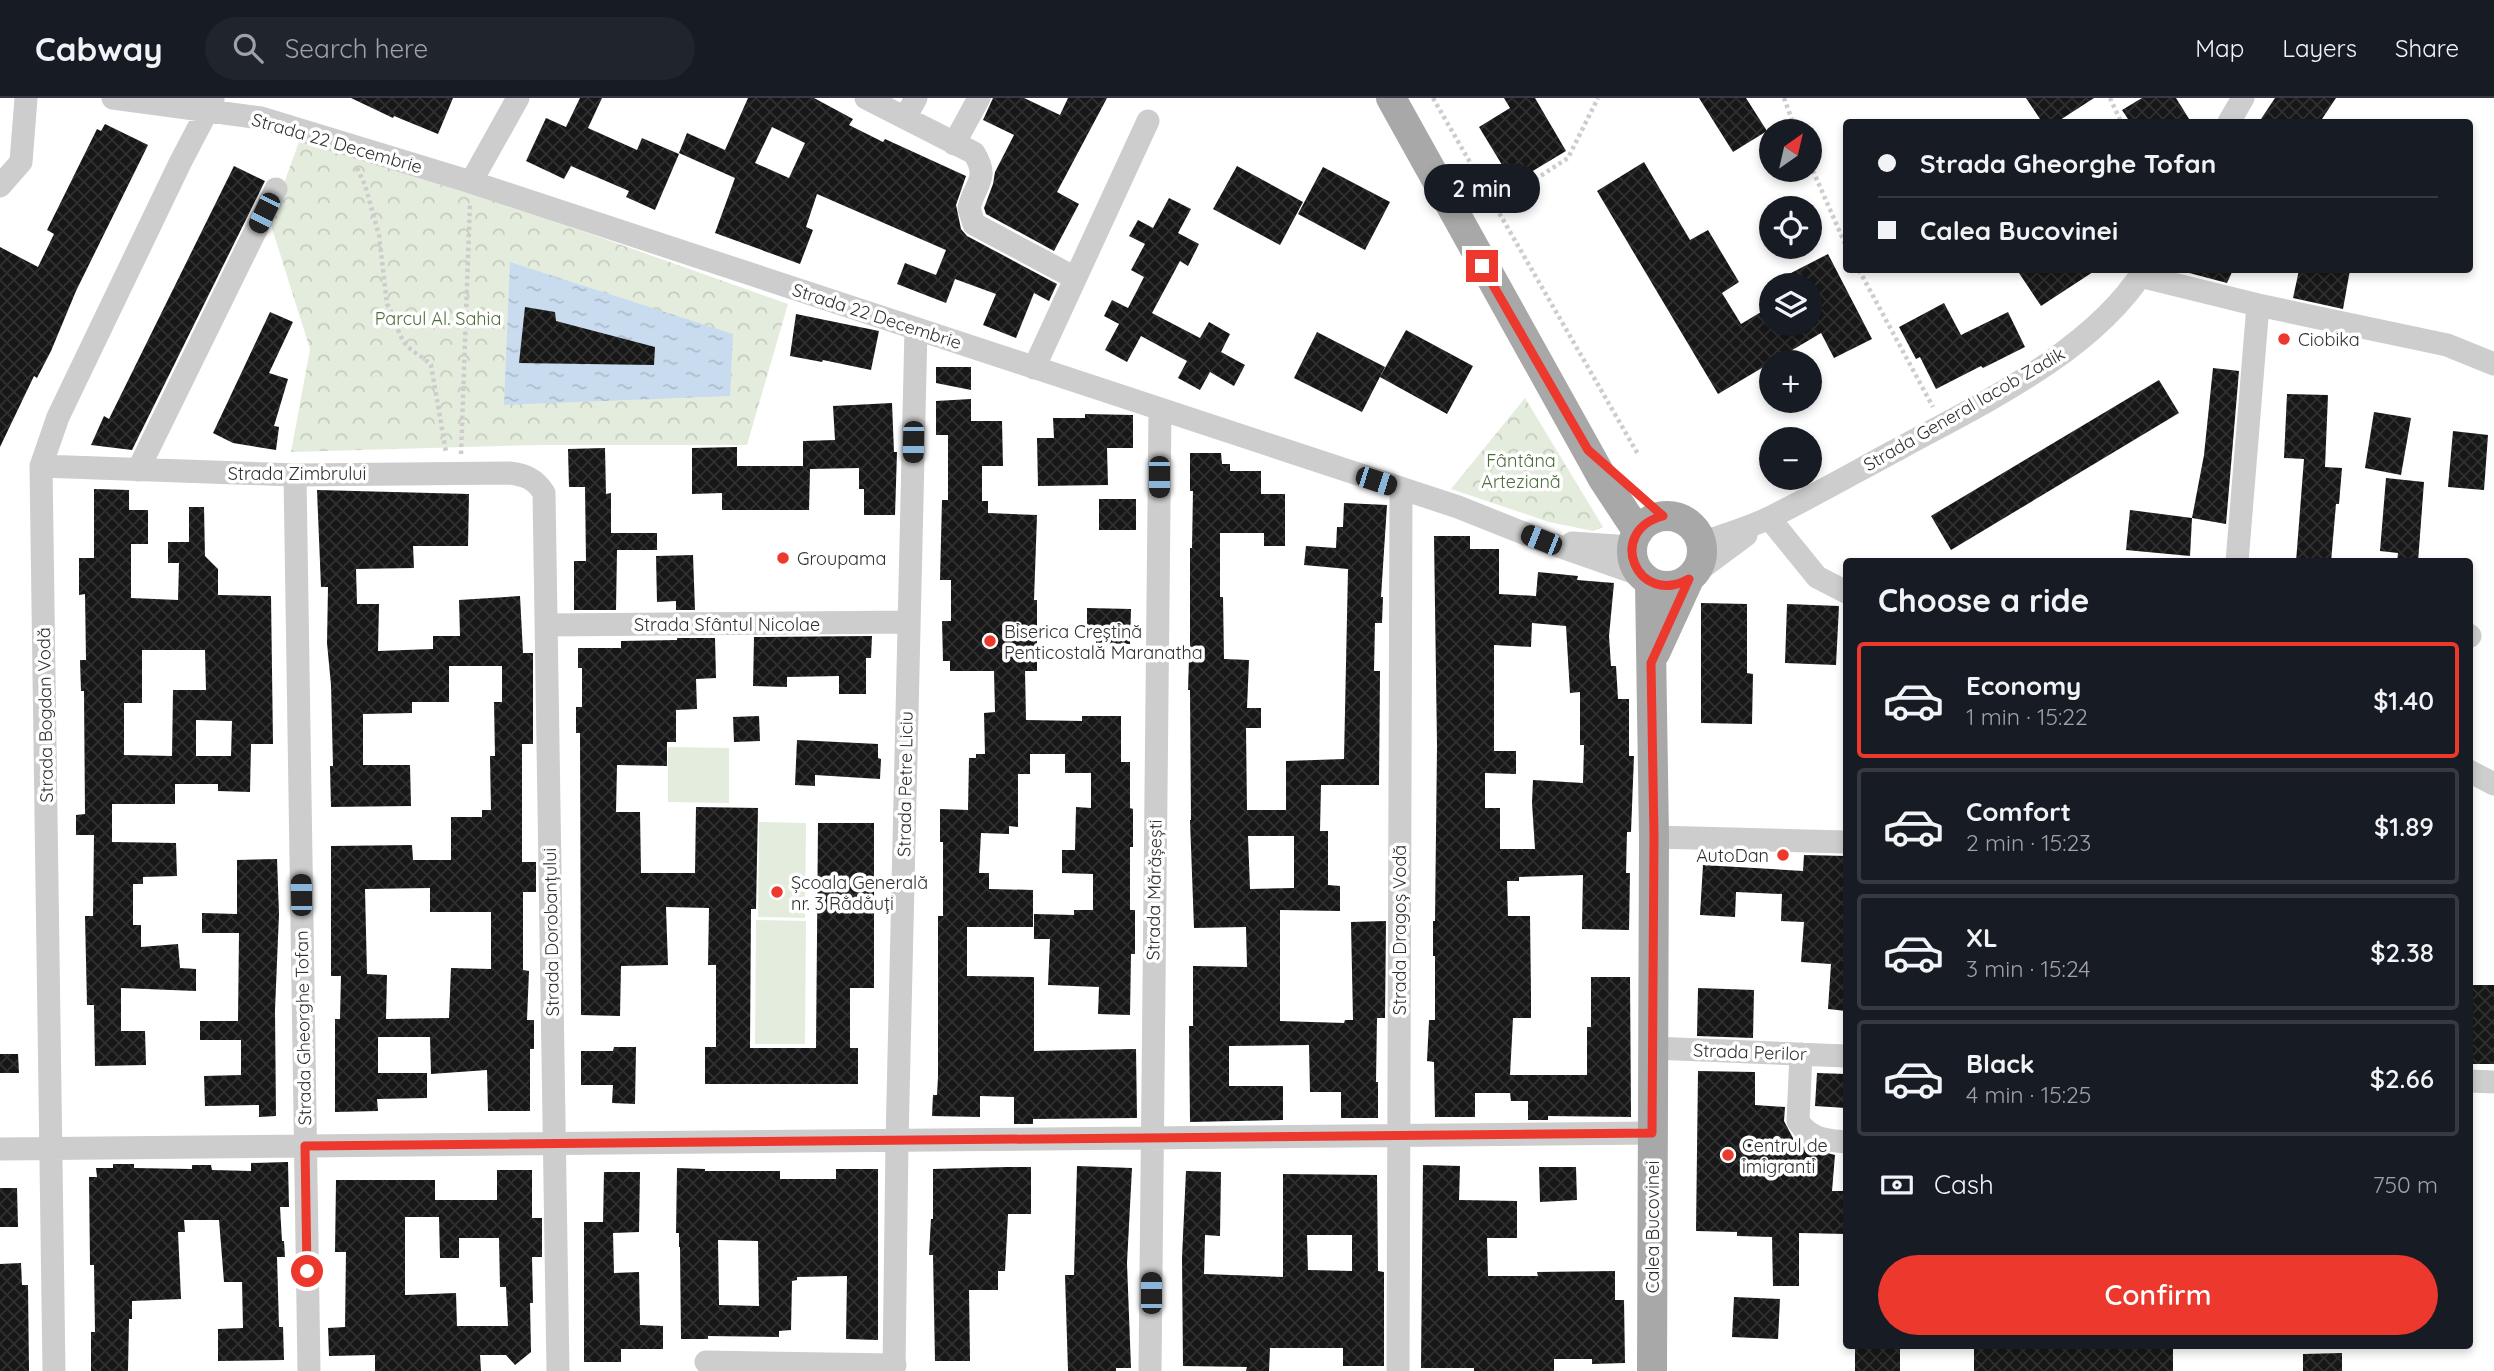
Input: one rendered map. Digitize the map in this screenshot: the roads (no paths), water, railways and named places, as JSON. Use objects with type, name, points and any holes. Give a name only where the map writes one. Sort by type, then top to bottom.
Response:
[{"type":"main road","points":[[1391,98],[1482,266],[1645,550],[1670,586],[1692,576],[1702,554],[1701,543],[1691,526],[1673,517],[1645,550]]},
{"type":"main road","name":"Calea Bucovinei","points":[[1645,550],[1651,663],[1654,837],[1652,1371]]},
{"type":"main road","name":"Calea Bucovinei","points":[[1651,663],[1692,576]]},
{"type":"street","points":[[0,186],[20,162],[26,98]]},
{"type":"street","name":"Strada 22 Decembrie","points":[[113,98],[211,105],[261,118],[471,182],[916,328],[1458,507],[1541,540],[1645,550]]},
{"type":"street","points":[[471,182],[517,98]]},
{"type":"street","points":[[866,98],[911,108],[954,144],[974,153],[982,166],[982,178],[969,208],[974,224],[1075,278]]},
{"type":"street","points":[[954,144],[979,98]]},
{"type":"street","points":[[2231,119],[2243,98]]},
{"type":"street","name":"Strada Bogdan Vodă","points":[[54,1371],[41,466],[58,417],[174,175],[211,105]]},
{"type":"street","points":[[1034,368],[1148,121]]},
{"type":"street","points":[[138,470],[276,189]]},
{"type":"street","name":"Strada General Iacob Zadik","points":[[1701,543],[1769,518],[1943,425],[2059,357],[2084,337],[2142,273],[2258,305],[2447,345],[2494,364]]},
{"type":"street","points":[[2237,558],[2258,305]]},
{"type":"street","name":"Strada Petre Liciu","points":[[706,1362],[895,1368],[897,1141],[916,328]]},
{"type":"street","name":"Strada Mărășești","points":[[1150,1371],[1160,409]]},
{"type":"street","name":"Strada Zimbrului","points":[[41,466],[295,475],[455,472],[524,475],[537,482],[544,493]]},
{"type":"street","name":"Strada Gheorghe Tofan","points":[[295,475],[309,1371]]},
{"type":"street","name":"Strada Dragoș Vodă","points":[[1398,1371],[1401,489]]},
{"type":"street","name":"Strada Dorobanțului","points":[[544,493],[558,1371]]},
{"type":"street","points":[[1769,518],[1817,576],[1843,590]]},
{"type":"street","name":"Strada General Iacob Zadik","points":[[1692,576],[1769,518]]},
{"type":"street","name":"Strada Sfântul Nicolae","points":[[546,625],[909,622]]},
{"type":"street","points":[[2473,773],[2494,784]]},
{"type":"street","points":[[1654,837],[1843,842]]},
{"type":"street","name":"Strada Perilor","points":[[1653,1048],[1843,1056]]},
{"type":"street","points":[[1801,1055],[1798,1121],[1809,1134],[1821,1140],[1843,1142]]},
{"type":"street","points":[[2473,1081],[2494,1082]]},
{"type":"street","points":[[0,1149],[1652,1133]]},
{"type":"water","points":[[510,262],[733,334],[730,396],[504,405]]},
{"type":"place","name":"Ciobika","points":[[2284,339]]},
{"type":"place","name":"Groupama","points":[[783,558]]},
{"type":"place","name":"Biserica Creștină Penticostală Maranatha","points":[[990,641]]},
{"type":"place","name":"AutoDan","points":[[1783,855]]},
{"type":"place","name":"Școala Generală nr. 3 Rădăuți","points":[[777,892]]},
{"type":"place","name":"Centrul de imigranti","points":[[1728,1155]]},
{"type":"park label","name":"Parcul Al. Sahia","points":[[438,318]]},
{"type":"park label","name":"Fântâna Arteziană","points":[[1521,470]]}]
